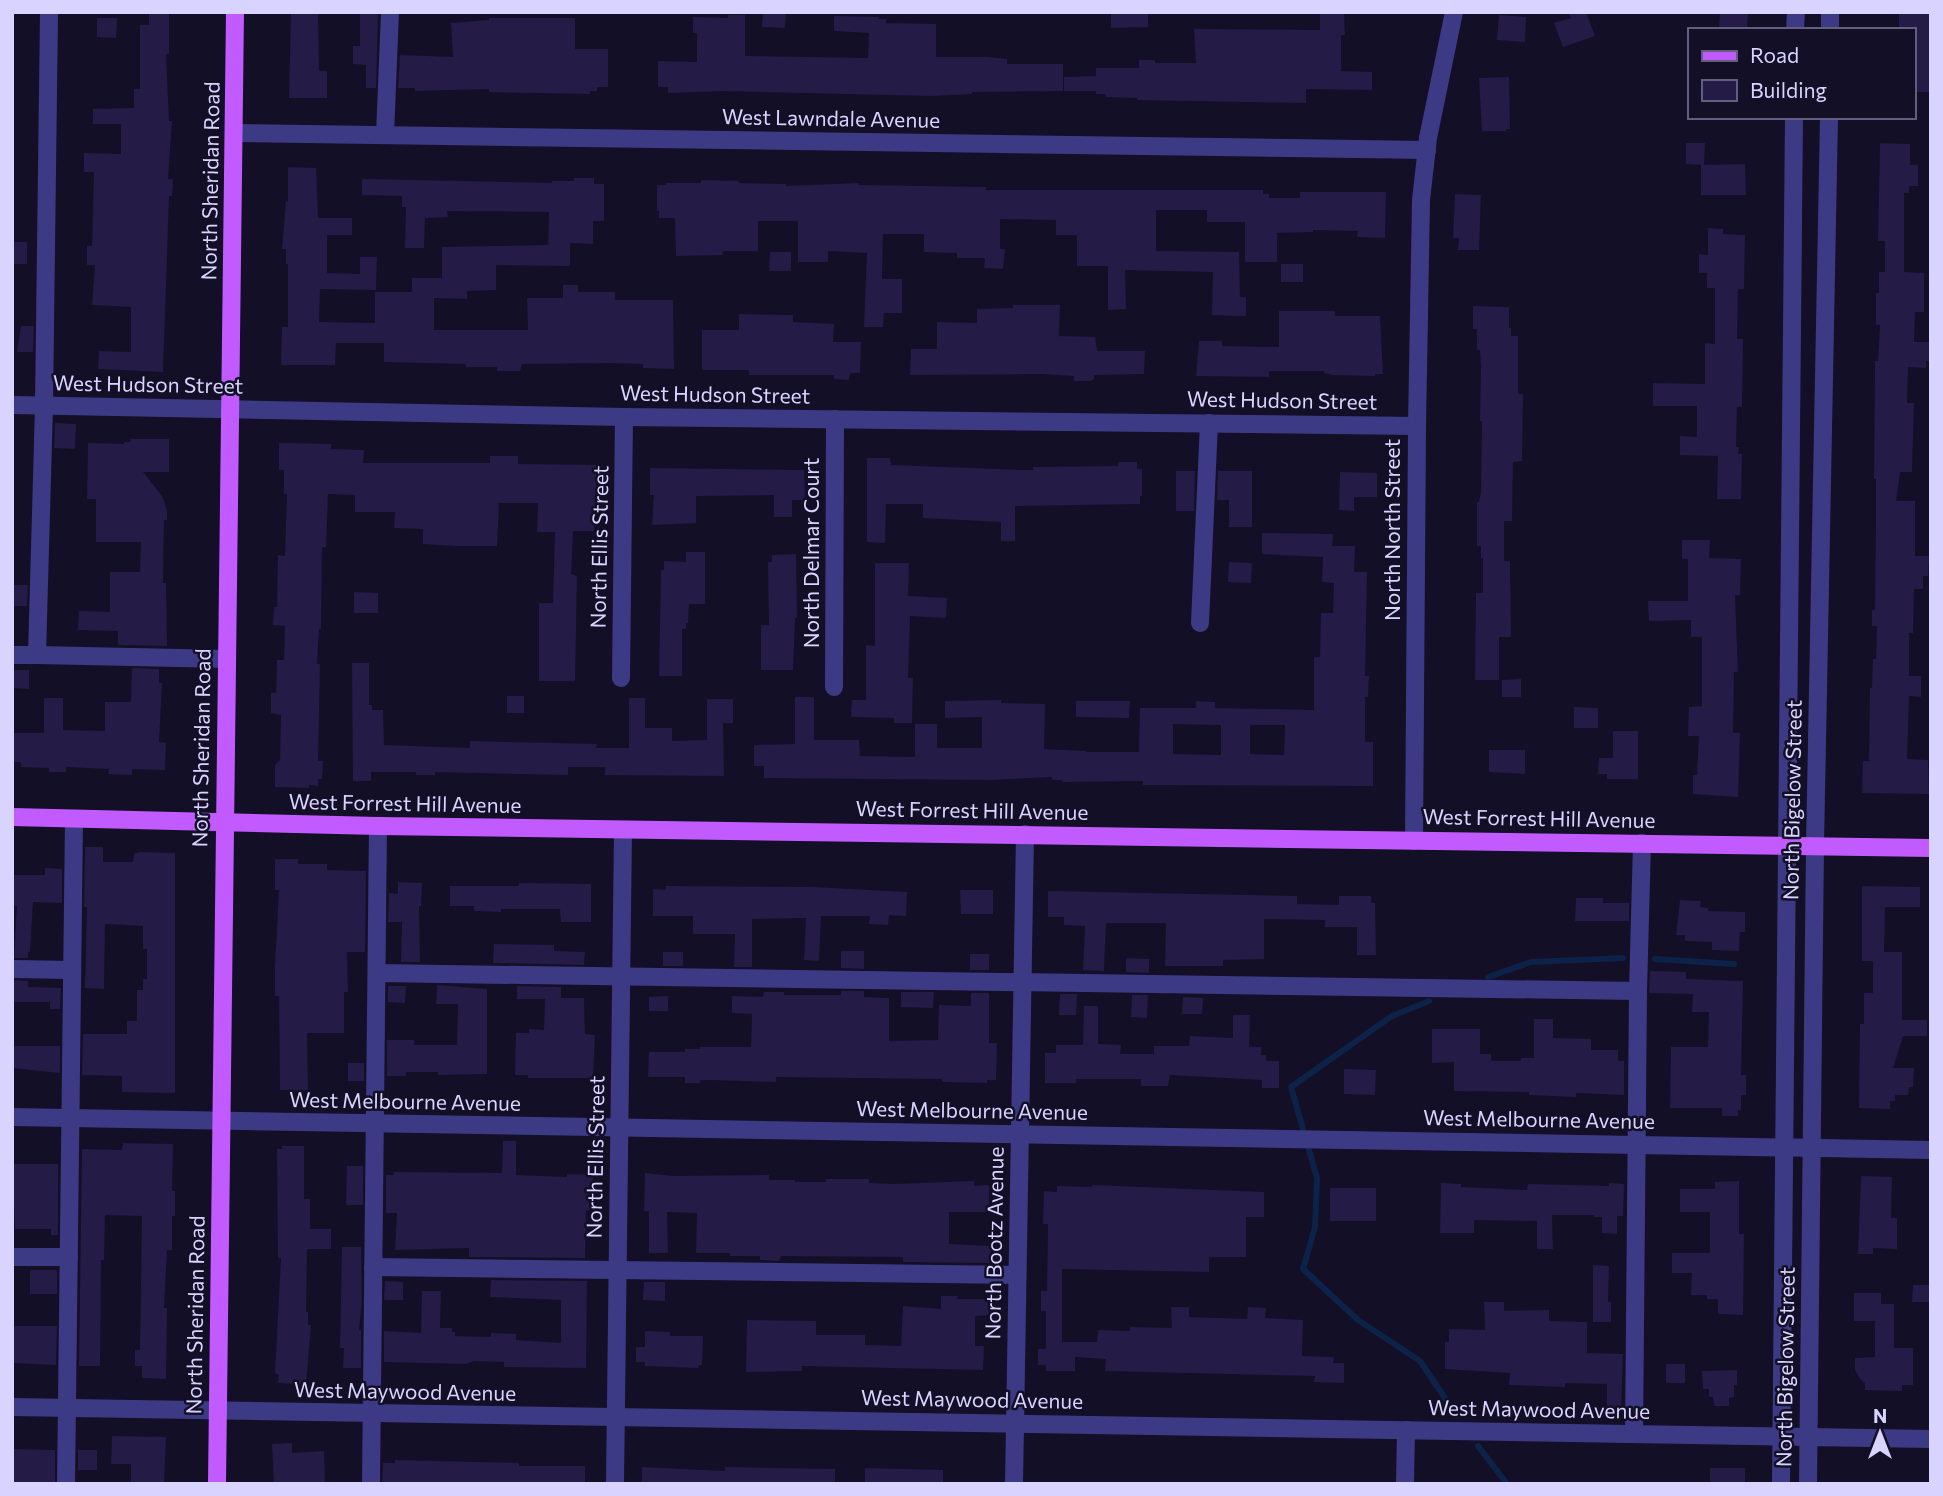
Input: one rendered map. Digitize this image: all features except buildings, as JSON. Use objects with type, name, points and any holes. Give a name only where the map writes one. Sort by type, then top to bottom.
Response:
[{"type":"main road","name":"North Sheridan Road","points":[[217,1484],[235,12]]},
{"type":"main road","name":"West Forrest Hill Avenue","points":[[12,817],[224,824],[1931,848]]},
{"type":"street","points":[[37,655],[50,12]]},
{"type":"street","points":[[385,135],[390,12]]},
{"type":"street","name":"North North Street","points":[[1414,841],[1420,219],[1427,150],[1454,12]]},
{"type":"street","name":"North Bigelow Street","points":[[1781,1484],[1794,119]]},
{"type":"street","name":"North Bigelow Street","points":[[1808,1484],[1815,845],[1829,119]]},
{"type":"street","name":"West Lawndale Avenue","points":[[234,133],[1427,150]]},
{"type":"street","points":[[1791,381],[1824,381]]},
{"type":"street","name":"West Hudson Street","points":[[12,405],[624,417],[1417,426]]},
{"type":"street","name":"North Ellis Street","points":[[621,678],[624,417]]},
{"type":"street","name":"North Delmar Court","points":[[834,687],[835,419]]},
{"type":"street","points":[[1200,623],[1209,423]]},
{"type":"street","points":[[12,655],[226,659]]},
{"type":"street","points":[[66,1484],[74,819]]},
{"type":"street","points":[[372,1484],[378,826]]},
{"type":"street","name":"North Ellis Street","points":[[615,1484],[623,830]]},
{"type":"street","name":"North Bootz Avenue","points":[[1014,1484],[1025,834]]},
{"type":"street","points":[[1634,1434],[1642,843]]},
{"type":"street","points":[[12,969],[72,970]]},
{"type":"street","points":[[377,973],[621,979],[1638,991]]},
{"type":"street","points":[[1786,994],[1814,994]]},
{"type":"street","name":"West Melbourne Avenue","points":[[12,1117],[1931,1150]]},
{"type":"street","points":[[12,1257],[69,1257]]},
{"type":"street","points":[[373,1267],[1017,1275]]},
{"type":"street","points":[[1783,1289],[1810,1290]]},
{"type":"street","name":"West Maywood Avenue","points":[[12,1407],[1931,1439]]},
{"type":"street","points":[[1405,1484],[1406,1430]]},
{"type":"waterway","points":[[1488,977],[1531,962],[1623,958]]},
{"type":"waterway","points":[[1655,959],[1734,964]]},
{"type":"waterway","points":[[1429,1001],[1392,1016],[1291,1087],[1317,1178],[1315,1227],[1303,1269],[1358,1320],[1420,1361],[1457,1416]]},
{"type":"waterway","points":[[1478,1446],[1507,1484]]}]
